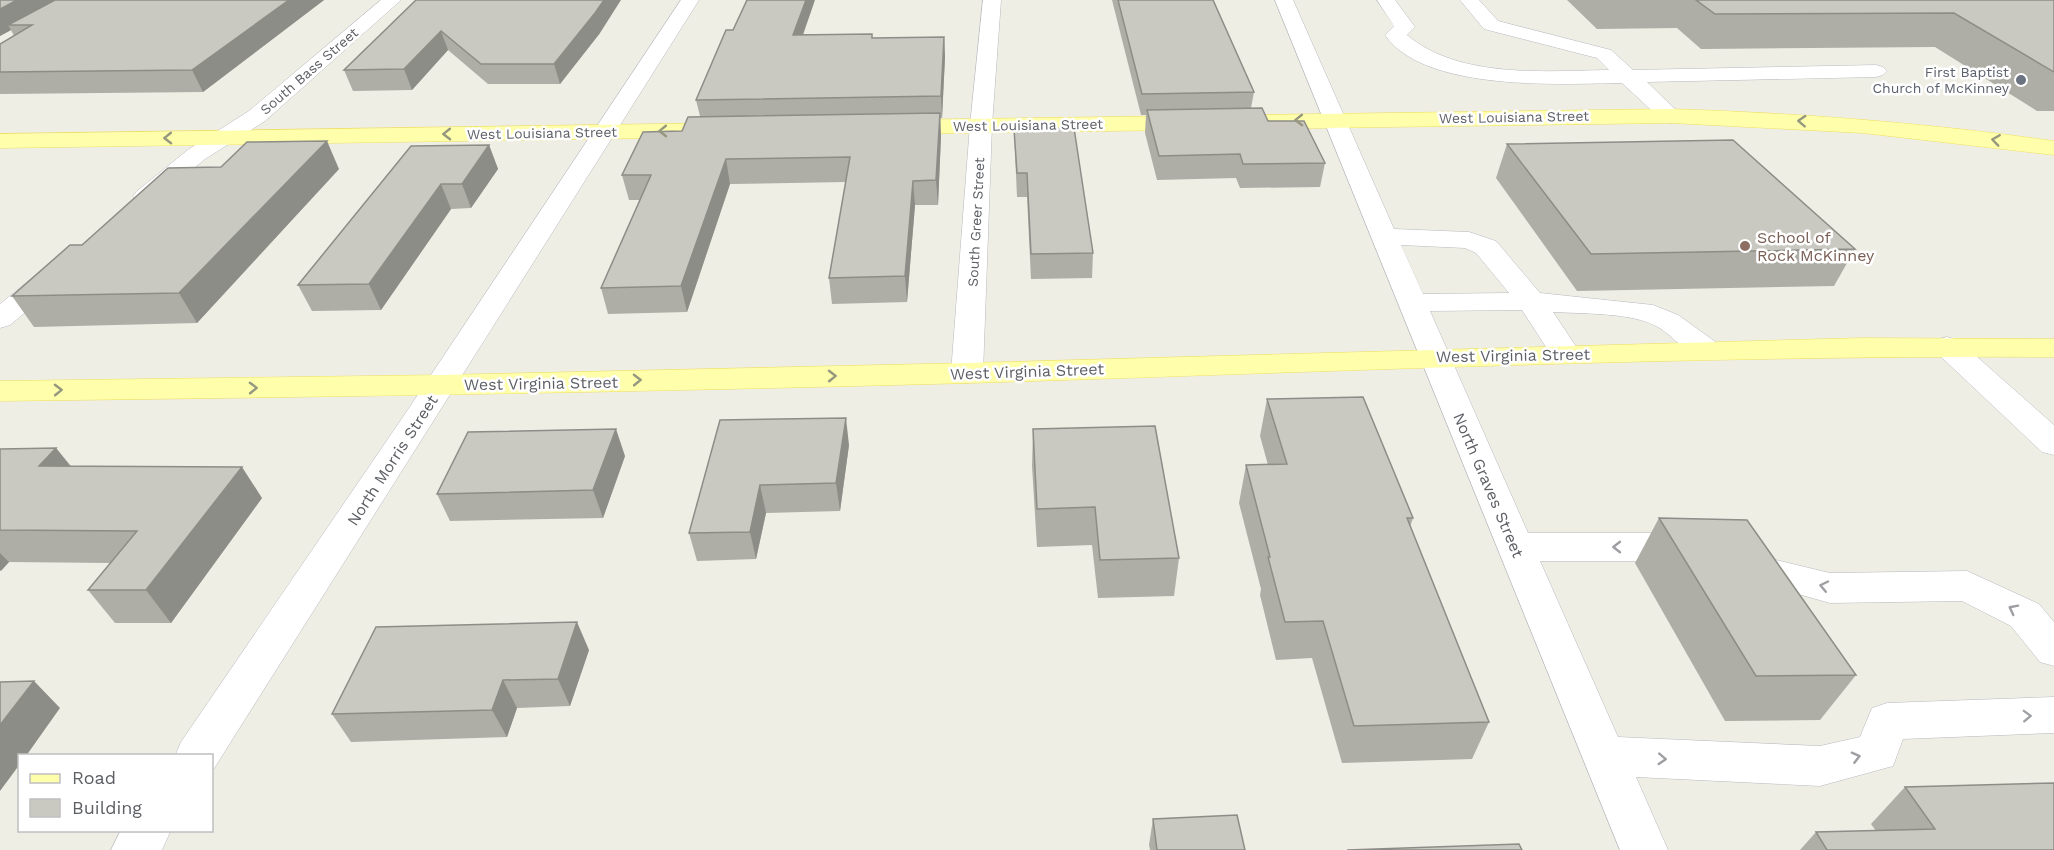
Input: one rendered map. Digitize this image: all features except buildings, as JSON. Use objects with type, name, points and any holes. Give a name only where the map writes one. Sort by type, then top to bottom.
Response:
[{"type":"main road","name":"West Louisiana Street","points":[[875,127],[1671,116],[1772,119],[1877,126],[2054,148]]},
{"type":"main road","name":"West Louisiana Street","points":[[0,141],[745,130]]},
{"type":"main road","name":"West Virginia Street","points":[[0,391],[441,385],[967,373],[1706,350],[1947,346],[2054,348]]},
{"type":"street","name":"South Bass Street","points":[[125,214],[197,154],[257,116],[392,0]]},
{"type":"street","name":"North Morris Street","points":[[198,754],[690,0]]},
{"type":"street","name":"South Greer Street","points":[[967,373],[981,125],[992,0]]},
{"type":"street","name":"North Graves Street","points":[[1284,0],[1644,850]]},
{"type":"street","points":[[1386,0],[1405,27],[1395,36],[1403,44],[1458,68],[1532,78],[1876,71]]},
{"type":"street","points":[[1469,0],[1491,25],[1604,54],[1671,116]]},
{"type":"street","points":[[1383,236],[1469,240],[1486,247],[1531,301],[1566,354]]},
{"type":"street","points":[[0,319],[72,259]]},
{"type":"street","points":[[1411,303],[1531,301],[1643,311],[1668,321],[1706,350]]},
{"type":"street","points":[[1947,346],[2054,444]]},
{"type":"street","points":[[1515,547],[1725,547],[1765,571],[1830,588],[1967,586],[2025,615],[2054,650]]},
{"type":"street","points":[[1604,756],[1820,766],[1877,752],[1887,721],[2054,715]]},
{"type":"street","points":[[135,850],[147,832]]},
{"type":"place","name":"First Baptist Church of McKinney","points":[[2021,80]]},
{"type":"place","name":"School of Rock McKinney","points":[[1745,246]]}]
